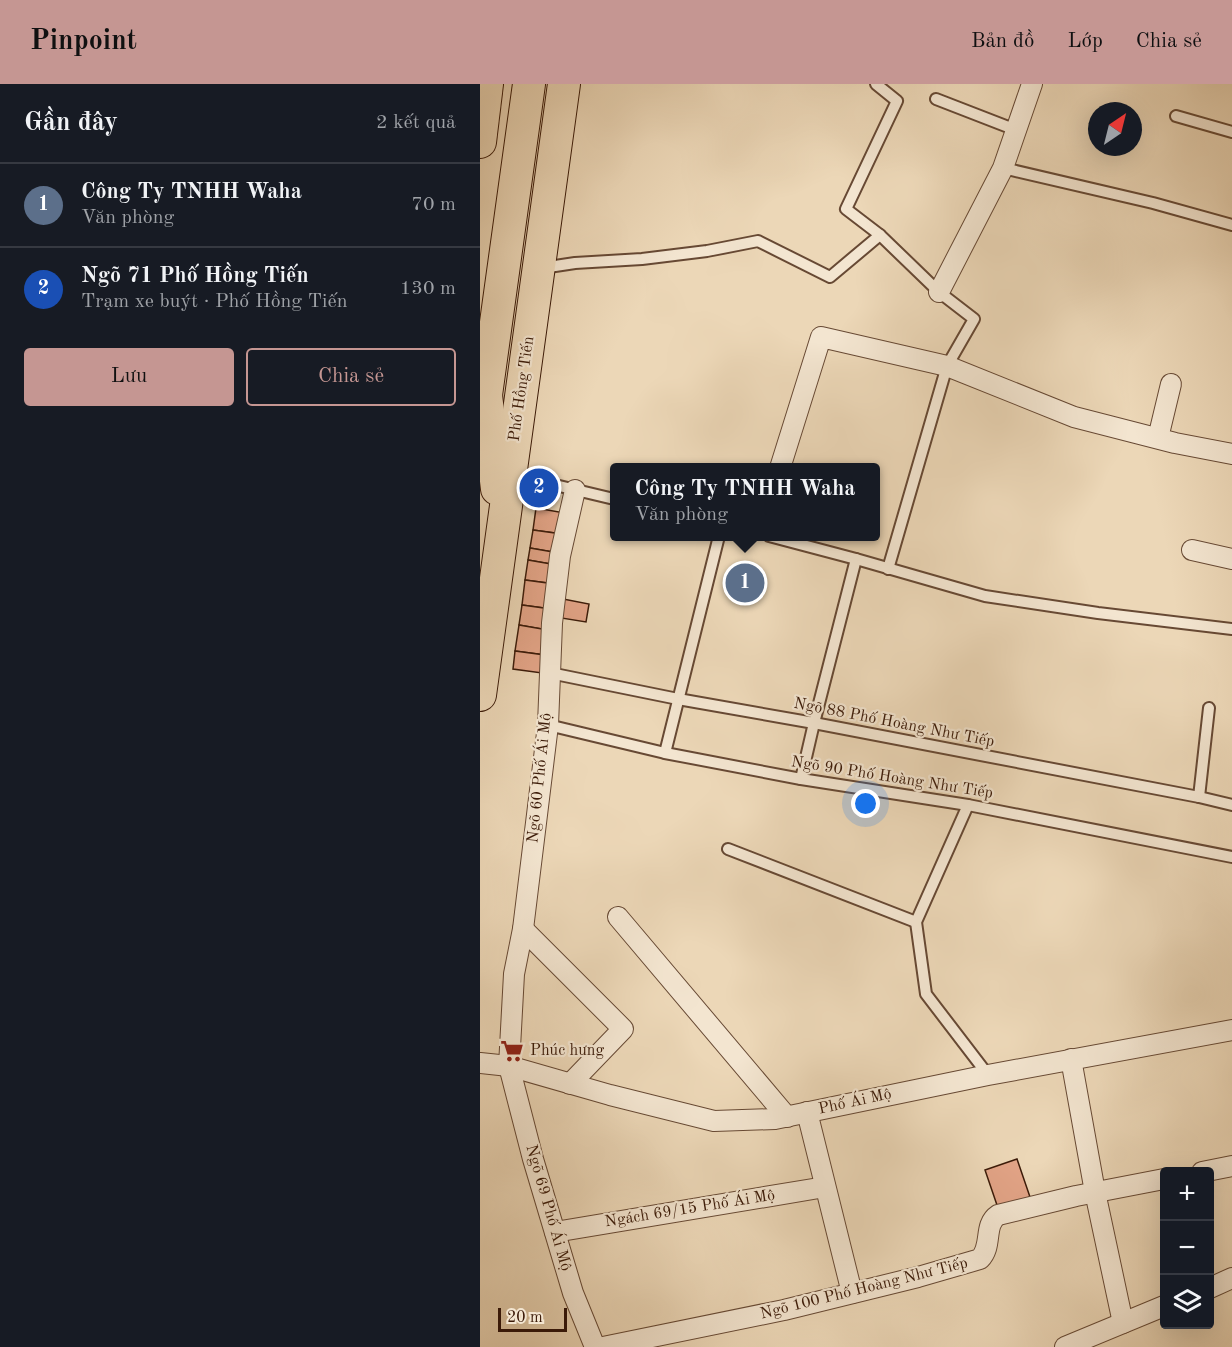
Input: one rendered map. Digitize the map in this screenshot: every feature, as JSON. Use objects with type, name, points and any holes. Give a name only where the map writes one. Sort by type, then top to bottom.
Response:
[{"type":"main road","points":[[480,142],[487,84]]},
{"type":"main road","points":[[502,532],[483,403],[529,84]]},
{"type":"main road","name":"Phố Hồng Tiến","points":[[480,695],[564,84]]},
{"type":"street","points":[[939,292],[1004,168],[1032,84]]},
{"type":"street","points":[[782,463],[821,337],[947,366],[1074,417],[1232,454]]},
{"type":"street","points":[[1158,438],[1171,384]]},
{"type":"street","name":"Ngõ 60 Phố Ái Mộ","points":[[509,1066],[514,974],[523,929],[548,725],[552,623],[560,556],[575,490]]},
{"type":"street","points":[[1192,550],[1232,559]]},
{"type":"street","points":[[618,917],[787,1116]]},
{"type":"street","points":[[523,929],[623,1029],[570,1084]]},
{"type":"street","name":"Phố Ái Mộ","points":[[480,1063],[509,1066],[610,1095],[714,1121],[774,1119],[988,1075],[1232,1030]]},
{"type":"street","points":[[1071,1059],[1095,1192],[1123,1323]]},
{"type":"street","name":"Ngõ 69 Phố Ái Mộ","points":[[509,1066],[533,1159],[573,1293],[595,1347]]},
{"type":"street","points":[[807,1112],[852,1293]]},
{"type":"street","points":[[1214,1170],[1232,1166]]},
{"type":"street","name":"Ngõ 100 Phố Hoàng Như Tiếp","points":[[603,1347],[784,1310],[918,1277],[980,1259],[987,1248],[990,1224],[994,1217],[1095,1192],[1160,1180]]},
{"type":"street","name":"Ngách 69/15 Phố Ái Mộ","points":[[555,1232],[825,1187]]},
{"type":"street","points":[[1214,1285],[1232,1278]]},
{"type":"street","points":[[1065,1347],[1160,1308]]},
{"type":"lane","points":[[876,84],[897,100],[846,208],[939,292],[974,319],[947,366],[888,568]]},
{"type":"lane","points":[[936,99],[1016,130]]},
{"type":"lane","points":[[1176,116],[1232,132]]},
{"type":"lane","points":[[1004,168],[1153,203],[1232,225]]},
{"type":"lane","points":[[538,268],[642,259],[707,251],[758,241],[830,277],[879,236]]},
{"type":"lane","points":[[510,475],[610,498]]},
{"type":"lane","points":[[665,753],[718,541]]},
{"type":"lane","points":[[785,541],[985,596],[1098,613],[1232,629]]},
{"type":"lane","points":[[801,778],[856,559]]},
{"type":"lane","name":"Ngõ 88 Phố Hoàng Như Tiếp","points":[[550,673],[1232,805]]},
{"type":"lane","points":[[1199,797],[1209,708]]},
{"type":"lane","name":"Ngõ 90 Phố Hoàng Như Tiếp","points":[[548,725],[665,753],[968,805],[1232,858]]},
{"type":"lane","points":[[968,805],[916,922],[926,994],[988,1075]]},
{"type":"lane","points":[[728,849],[916,922]]},
{"type":"building","points":[[536,508],[565,513],[562,534],[533,530]]},
{"type":"building","points":[[533,530],[562,534],[559,553],[530,548]]},
{"type":"building","points":[[530,548],[559,553],[557,565],[528,560]]},
{"type":"building","points":[[528,560],[557,565],[555,584],[525,580]]},
{"type":"building","points":[[525,580],[555,584],[551,609],[522,605]]},
{"type":"building","points":[[558,598],[589,604],[586,622],[555,617]]},
{"type":"building","points":[[522,605],[551,609],[548,630],[519,625]]},
{"type":"building","points":[[519,625],[548,630],[545,655],[515,651]]},
{"type":"building","points":[[515,651],[545,655],[542,673],[513,669]]},
{"type":"building","points":[[1017,1159],[1030,1197],[998,1208],[985,1170]]},
{"type":"place","name":"Ngõ 71 Phố Hồng Tiến","points":[[539,488]]},
{"type":"place","name":"Công Ty TNHH Waha","points":[[745,583]]},
{"type":"place","name":"Phúc hưng","points":[[512,1051]]}]
